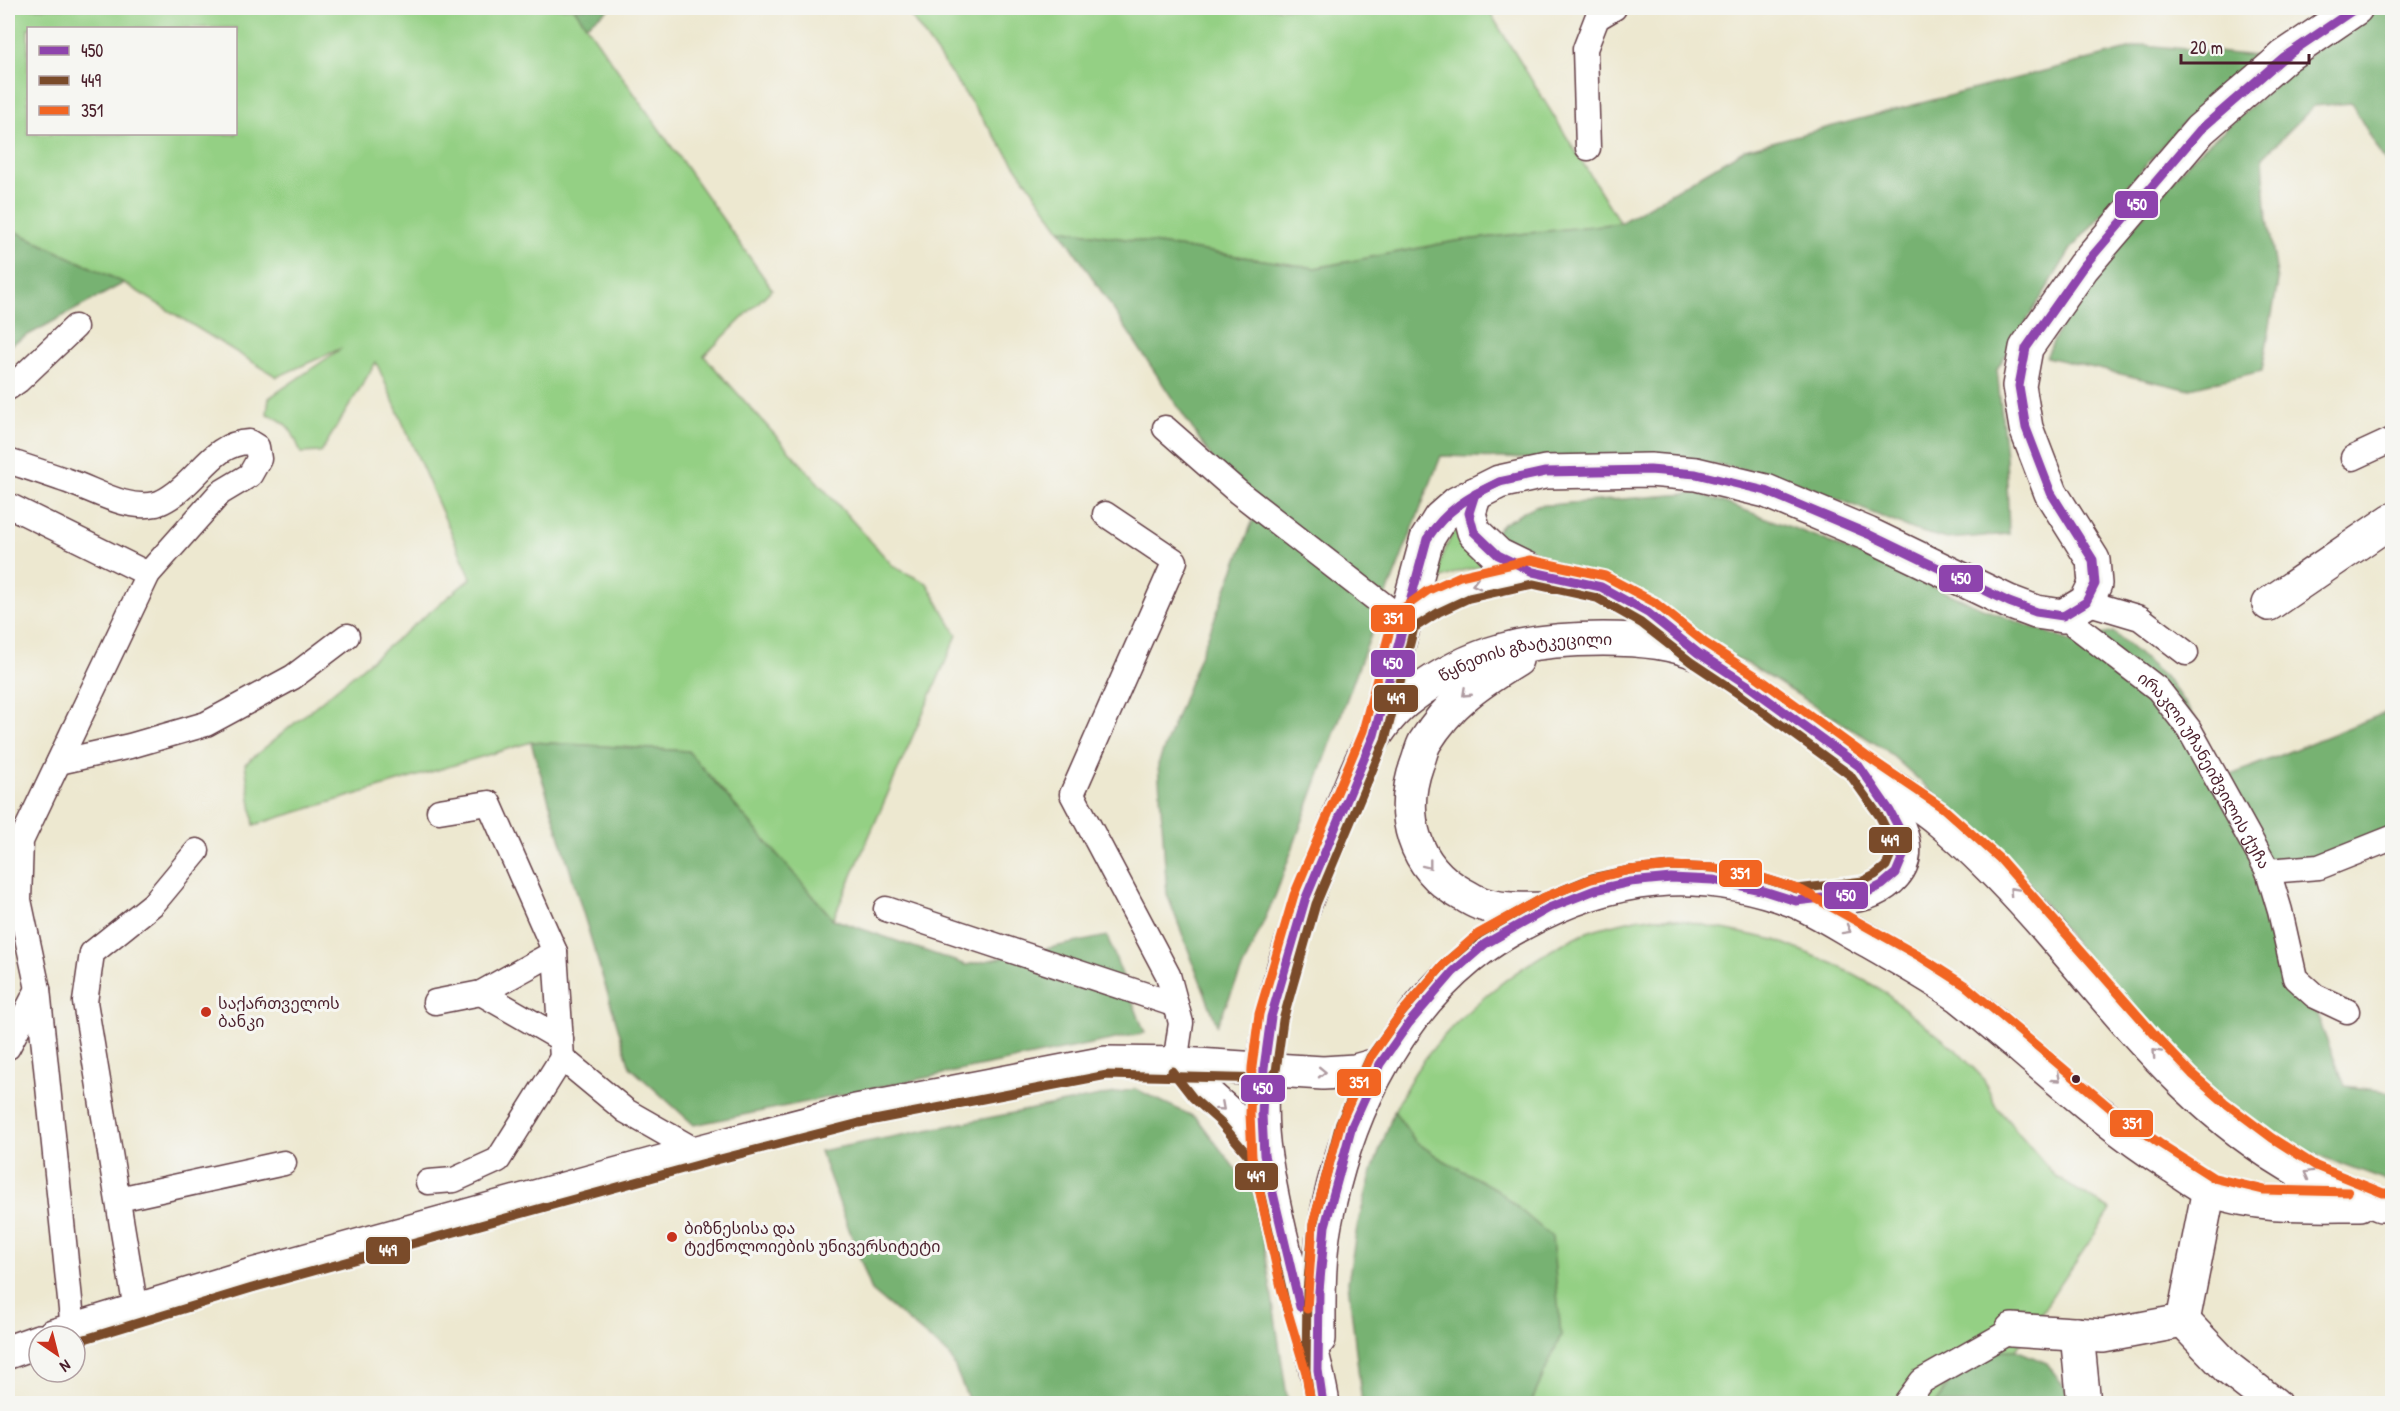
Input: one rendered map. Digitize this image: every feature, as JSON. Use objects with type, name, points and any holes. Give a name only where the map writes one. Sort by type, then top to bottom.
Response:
[{"type":"street","points":[[2075,609],[2095,584],[2093,560],[2051,493],[2026,428],[2019,386],[2026,348],[2083,267],[2200,130],[2284,57],[2356,8]]},
{"type":"street","name":"ირაკლი უჩანეიშვილის ქუჩა","points":[[1374,735],[1427,539],[1440,518],[1457,503],[1500,482],[1545,472],[1650,470],[1696,474],[1766,491],[1868,534],[2009,602],[2036,612],[2075,609]]},
{"type":"street","points":[[1475,494],[1469,513],[1474,532],[1498,555],[1533,572],[1601,587],[1648,613],[1698,654]]},
{"type":"street","points":[[2269,604],[2392,520]]},
{"type":"street","points":[[1549,908],[1510,910],[1481,904],[1456,890],[1438,877],[1423,859],[1413,836],[1408,812],[1410,783],[1424,744],[1449,709],[1475,685],[1551,639]]},
{"type":"street","name":"წყნეთის გზატკეცილი","points":[[1318,1371],[1294,1289],[1264,1155],[1262,1116],[1264,1068],[1271,1017],[1305,900],[1374,735],[1404,701],[1462,664],[1500,650],[1551,639],[1639,639],[1698,654],[1746,684],[1936,818],[1991,867],[2146,1043],[2184,1083],[2216,1112],[2265,1148],[2311,1177],[2387,1205]]},
{"type":"street","points":[[1796,901],[1866,893],[1882,885],[1896,873],[1904,854],[1902,834],[1890,811],[1860,766]]},
{"type":"street","name":"წყნეთის გზატკეცილი","points":[[1318,1371],[1319,1291],[1325,1226],[1352,1126],[1380,1064],[1409,1023],[1453,972],[1485,944],[1549,908],[1595,890],[1630,882],[1671,878],[1713,880],[1761,890],[1796,901],[1913,966],[1959,996],[2102,1116],[2152,1153],[2209,1190],[2262,1202],[2387,1205]]},
{"type":"street","points":[[87,1325],[698,1152],[856,1111],[1106,1063],[1178,1064],[1323,1073],[1355,1071],[1380,1064]]},
{"type":"street","points":[[1178,1064],[1229,1114],[1264,1155]]},
{"type":"street","points":[[2183,1322],[2209,1190]]},
{"type":"street","points":[[2012,1330],[2103,1336],[2183,1322]]},
{"type":"street","points":[[2183,1322],[2229,1369],[2274,1404]]},
{"type":"street","points":[[2077,1334],[2084,1404]]},
{"type":"street","points":[[8,1353],[27,1346]]},
{"type":"street","points":[[1318,1371],[1323,1404]]},
{"type":"lane","points":[[1588,148],[1585,48],[1597,18],[1614,8]]},
{"type":"lane","points":[[8,388],[75,327]]},
{"type":"lane","points":[[1165,428],[1238,492],[1404,621],[1433,601],[1464,587],[1533,572]]},
{"type":"lane","points":[[2353,458],[2392,440]]},
{"type":"lane","points":[[8,461],[75,483],[111,498],[133,504],[157,504],[182,488],[217,453],[230,444],[249,442],[256,447],[259,459],[250,475],[220,494],[148,574],[21,841],[19,900],[38,989],[62,1324]]},
{"type":"lane","points":[[8,505],[148,574]]},
{"type":"lane","points":[[1105,514],[1175,561],[1072,794],[1168,975],[1181,1023],[1178,1064]]},
{"type":"lane","points":[[2075,609],[2140,618],[2186,653]]},
{"type":"lane","name":"ირაკლი უჩანეიშვილის ქუჩა","points":[[2075,609],[2158,689],[2189,729],[2268,871],[2319,867],[2392,838]]},
{"type":"lane","points":[[59,762],[130,746],[206,724],[293,677],[347,636]]},
{"type":"lane","points":[[428,1182],[454,1180],[498,1160],[561,1048],[555,952],[489,803],[439,811]]},
{"type":"lane","points":[[136,1310],[85,1002],[92,953],[153,904],[196,851]]},
{"type":"lane","points":[[2268,871],[2280,911],[2295,978],[2315,996],[2347,1011]]},
{"type":"lane","points":[[886,909],[1176,1005]]},
{"type":"lane","points":[[435,1002],[481,993],[555,952]]},
{"type":"lane","points":[[8,1047],[38,989]]},
{"type":"lane","points":[[481,993],[561,1048],[626,1111],[698,1152]]},
{"type":"lane","points":[[119,1199],[284,1164]]},
{"type":"lane","points":[[1905,1404],[1922,1381],[2012,1330]]},
{"type":"green space","points":[[8,8],[574,8],[772,289],[704,356],[894,567],[927,583],[957,635],[833,919],[687,751],[531,742],[254,825],[245,764],[471,578],[376,362],[321,452],[301,453],[285,424],[267,414],[269,398],[342,348],[277,377],[124,283],[8,228]]},
{"type":"green space","points":[[574,8],[611,8],[586,25]]},
{"type":"green space","points":[[905,8],[1487,8],[1620,223],[1456,241],[1315,268],[1060,229]]},
{"type":"green space","points":[[2363,8],[2392,8],[2392,173],[2351,103],[2314,106],[2263,157],[2266,207],[2278,281],[2262,371],[2186,389],[2046,357],[2074,298],[2191,159]]},
{"type":"green space","points":[[2144,45],[2258,56],[2185,121],[2071,249],[1997,369],[2006,457],[2009,534],[1947,539],[1914,530],[1784,477],[1718,465],[1441,456],[1357,671],[1276,894],[1217,1025],[1167,894],[1158,764],[1253,520],[1060,229],[1315,268],[1456,241],[1620,223],[1745,149]]},
{"type":"green space","points":[[8,228],[124,283],[8,346]]},
{"type":"green space","points":[[1698,493],[1820,538],[1994,613],[2073,642],[2113,632],[2168,680],[2201,726],[2221,779],[2392,710],[2392,828],[2265,885],[2345,1086],[2392,1092],[2392,1183],[2268,1137],[2149,1040],[2018,870],[1886,750],[1750,665],[1613,599],[1482,546],[1504,523],[1535,506]]},
{"type":"green space","points":[[1454,529],[1473,555],[1487,565],[1460,571],[1432,582]]},
{"type":"green space","points":[[531,742],[688,751],[833,919],[966,965],[1107,936],[1145,1033],[694,1125],[630,1067]]},
{"type":"green space","points":[[1640,918],[1670,918],[1775,940],[1834,964],[1880,989],[1955,1049],[1983,1078],[1995,1105],[2057,1178],[2111,1210],[2016,1350],[1975,1356],[1959,1369],[1936,1403],[1531,1403],[1561,1335],[1438,1157],[1415,1141],[1394,1111],[1413,1076],[1432,1050],[1469,1010],[1490,992],[1535,960],[1582,934]]},
{"type":"green space","points":[[1135,1089],[1197,1118],[1257,1198],[1288,1403],[970,1403],[950,1356],[872,1291],[820,1151]]},
{"type":"green space","points":[[1394,1111],[1415,1141],[1438,1157],[1496,1189],[1552,1237],[1561,1335],[1531,1403],[1362,1403],[1348,1282],[1357,1227],[1372,1171]]},
{"type":"green space","points":[[1989,1350],[2016,1350],[2047,1363],[2071,1396],[2073,1404],[1936,1404],[1960,1365]]},
{"type":"transit line","name":"450","points":[[1323,1404],[1318,1370],[1319,1291],[1325,1226],[1352,1126],[1380,1064],[1409,1023],[1453,972],[1485,944],[1549,908],[1595,890],[1630,882],[1671,878],[1713,880],[1761,890],[1796,901],[1866,893],[1882,885],[1896,873],[1904,854],[1902,834],[1890,811],[1859,766],[1746,684],[1698,653],[1648,613],[1601,587],[1533,572],[1498,555],[1474,532],[1469,513],[1475,494],[1499,482],[1545,472],[1650,470],[1696,474],[1766,491],[1868,534],[2009,602],[2036,612],[2063,616],[2086,602],[2095,584],[2093,560],[2051,493],[2026,428],[2019,386],[2026,348],[2083,267],[2200,130],[2284,57],[2356,8]]},
{"type":"transit line","name":"450","points":[[1300,1307],[1264,1155],[1262,1115],[1264,1068],[1271,1017],[1305,900],[1374,735],[1427,539],[1450,512],[1478,493],[1500,482]]},
{"type":"transit line","name":"351","points":[[1311,1404],[1306,1373],[1282,1292],[1252,1157],[1250,1114],[1252,1067],[1259,1014],[1294,895],[1363,731],[1394,615],[1427,591],[1460,576],[1530,560],[1605,576],[1654,602],[1705,643],[1753,674],[1866,756],[1943,808],[2000,859],[2155,1035],[2192,1074],[2224,1102],[2272,1138],[2316,1166],[2383,1193],[2392,1193]]},
{"type":"transit line","name":"449","points":[[87,1338],[252,1288],[701,1164],[859,1123],[1107,1075],[1269,1079],[1276,1071],[1283,1020],[1316,904],[1385,740],[1414,628],[1439,612],[1469,598],[1533,584],[1597,598],[1641,623],[1691,662],[1850,775],[1880,817],[1890,837],[1892,852],[1886,866],[1863,881],[1797,889],[1763,878],[1714,868],[1670,866],[1629,870],[1592,878],[1543,898],[1479,934],[1445,963],[1400,1015],[1370,1057],[1340,1123],[1313,1225],[1307,1291],[1306,1370],[1311,1404]]},
{"type":"transit line","name":"351","points":[[1307,1309],[1313,1224],[1341,1122],[1370,1058],[1399,1016],[1444,964],[1478,934],[1545,897],[1591,879],[1629,870],[1672,866],[1715,868],[1763,878],[1801,890],[1919,956],[1966,986],[2109,1107],[2159,1143],[2214,1178],[2264,1190],[2348,1192]]},
{"type":"transit line","name":"449","points":[[1172,1071],[1193,1098],[1220,1122],[1253,1161],[1287,1310]]},
{"type":"place","name":"საქართველოს ბანკი","points":[[206,1012]]},
{"type":"place","name":"ბიზნესისა და ტექნოლოიების უნივერსიტეტი","points":[[672,1237]]}]
